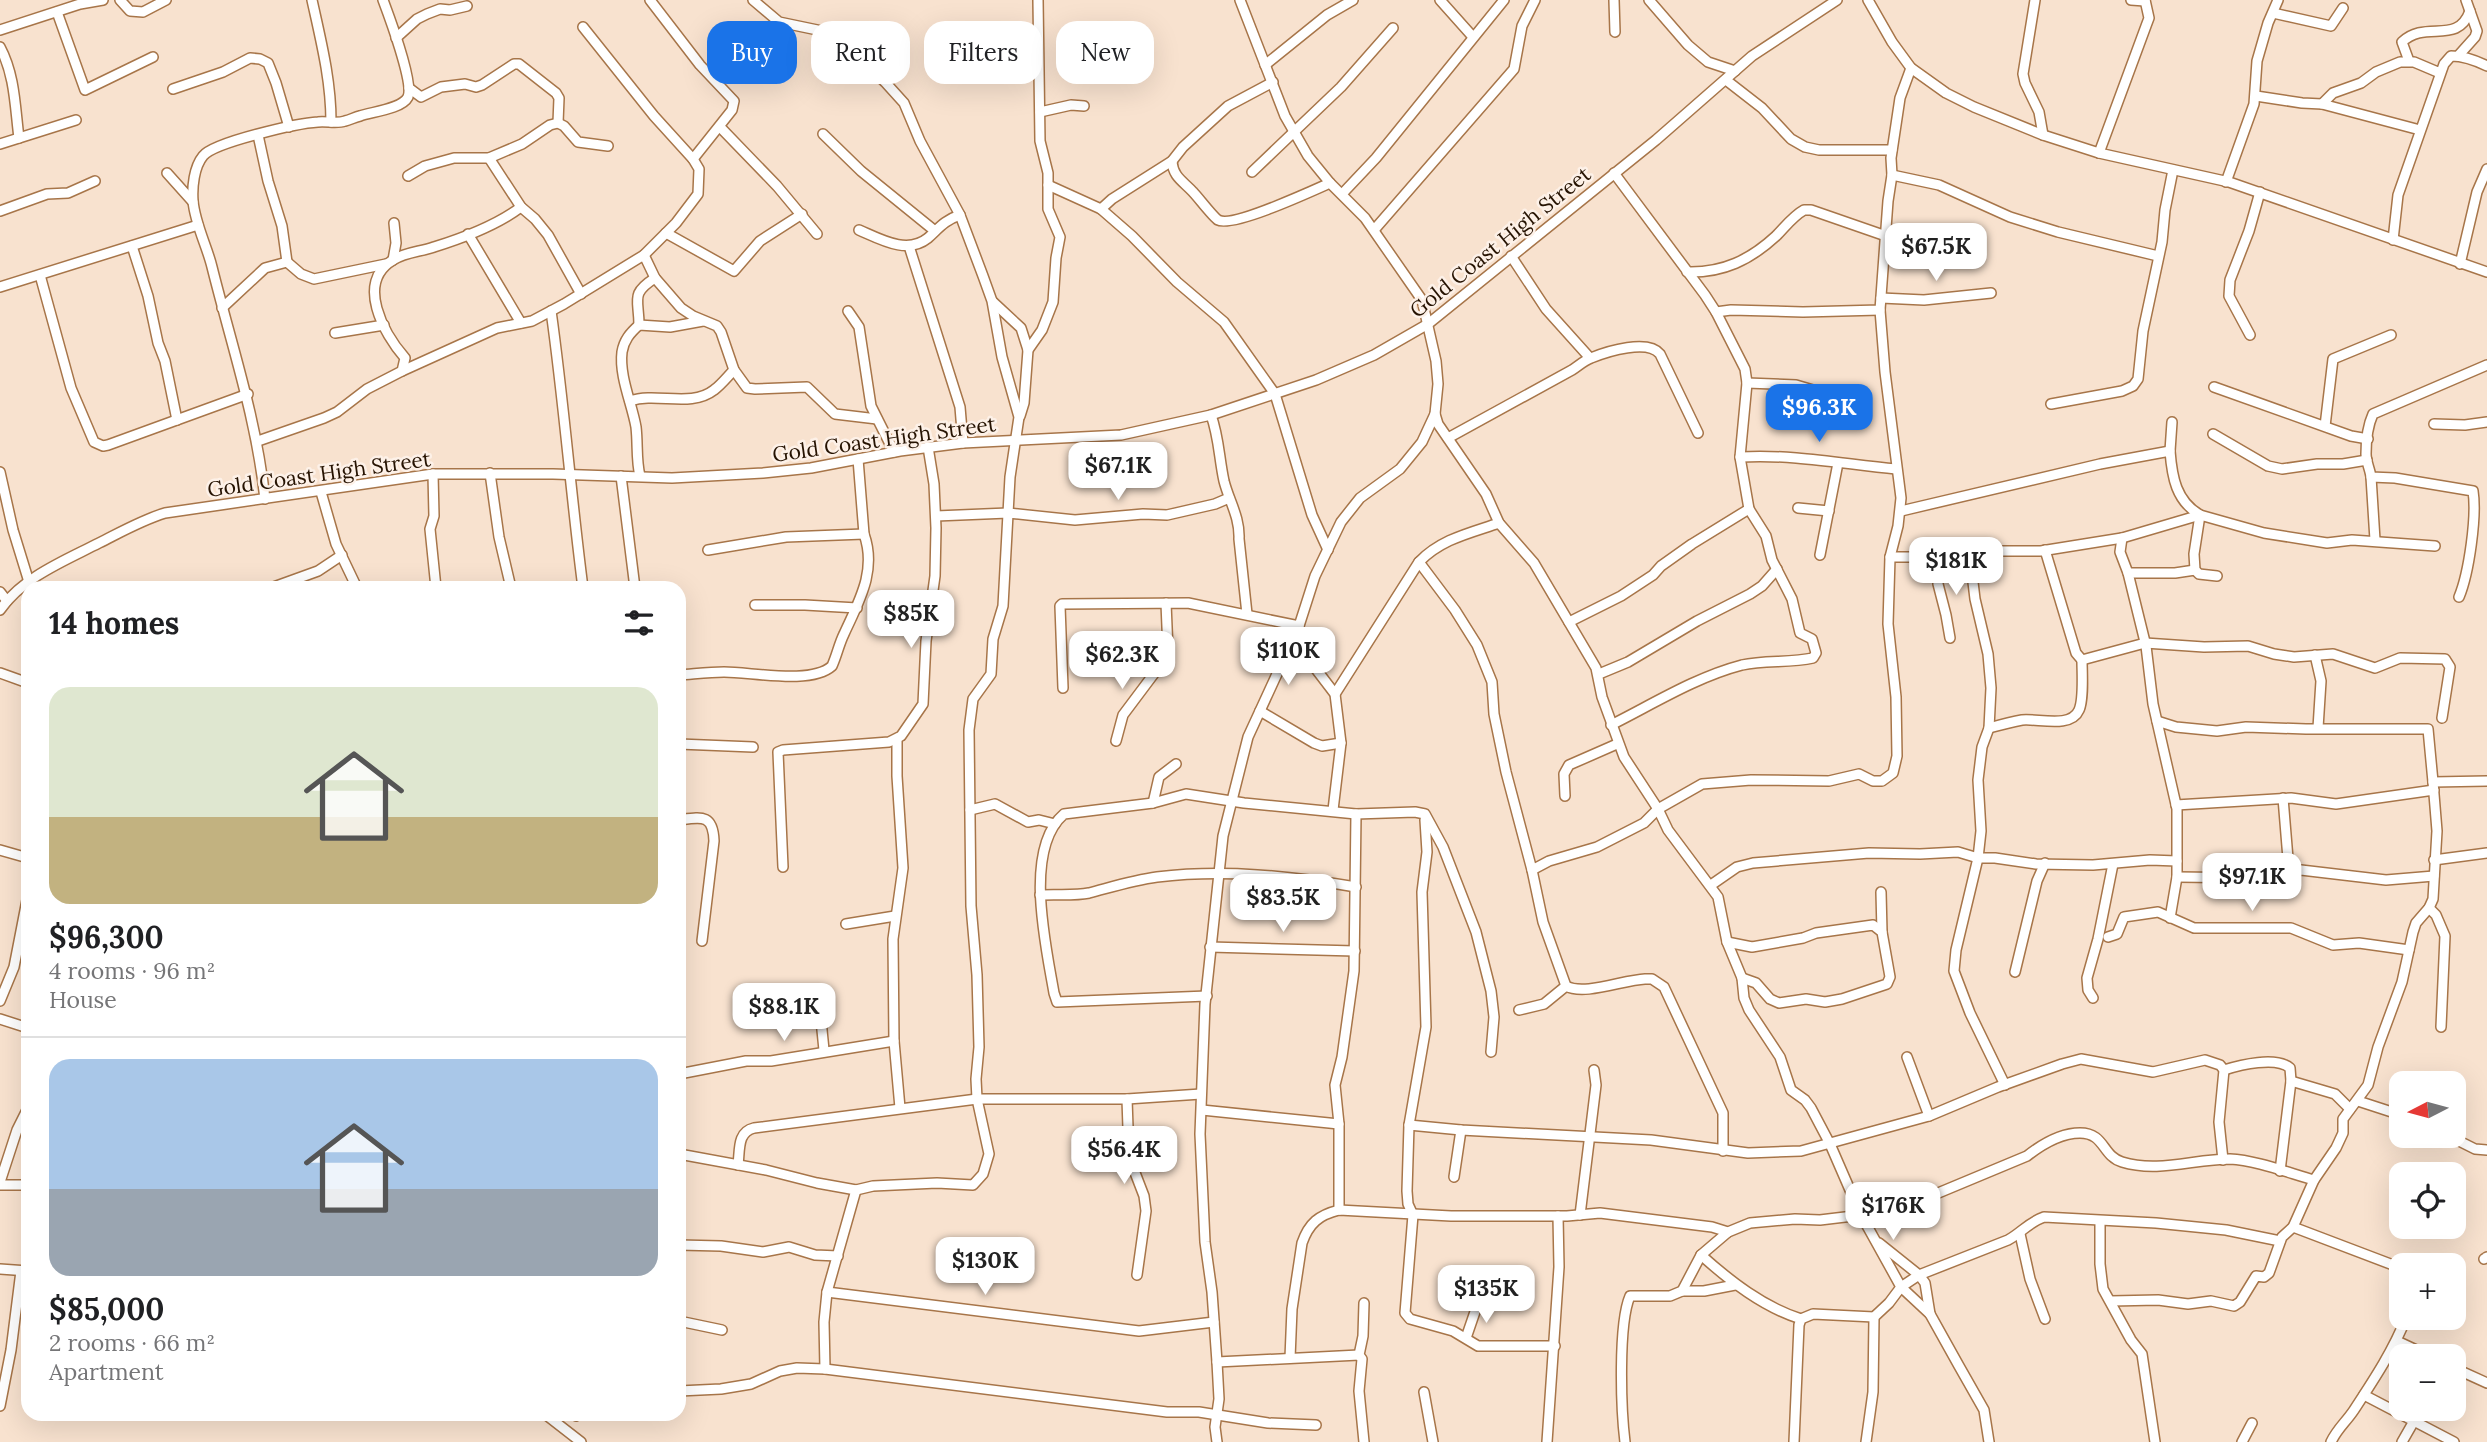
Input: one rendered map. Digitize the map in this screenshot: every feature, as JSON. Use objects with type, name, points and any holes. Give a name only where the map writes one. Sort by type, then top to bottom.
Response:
[{"type":"street","points":[[0,30],[80,4],[103,0]]},
{"type":"street","points":[[120,0],[130,12],[143,12],[166,0]]},
{"type":"street","points":[[312,0],[325,55],[331,97],[331,122]]},
{"type":"street","points":[[265,499],[258,441],[248,394],[193,202],[197,166],[211,148],[289,127],[343,122],[403,102],[408,97],[409,88],[383,0]]},
{"type":"street","points":[[650,0],[700,65],[734,101],[733,110],[693,159]]},
{"type":"street","points":[[753,0],[779,22],[827,32],[837,37],[894,91],[909,113],[926,152],[960,215],[992,301],[1002,357],[1019,417]]},
{"type":"street","points":[[1028,350],[1049,315],[1056,286],[1056,258],[1060,237],[1048,209],[1048,185],[1041,141],[1038,0]]},
{"type":"street","points":[[1217,1442],[1215,1427],[1219,1399],[1203,1209],[1201,1094],[1217,875],[1231,801],[1248,737],[1299,626],[1315,576],[1349,510],[1360,498],[1405,464],[1426,436],[1435,414],[1438,384],[1436,361],[1422,300],[1374,230],[1330,183],[1293,133],[1240,0]]},
{"type":"street","points":[[1265,65],[1327,15],[1353,0]]},
{"type":"street","points":[[1440,0],[1473,37]]},
{"type":"street","points":[[1342,194],[1376,158],[1504,0]]},
{"type":"street","points":[[1374,230],[1514,69],[1522,26],[1535,0]]},
{"type":"street","points":[[1614,0],[1615,32]]},
{"type":"street","points":[[1650,0],[1688,45],[1708,62],[1735,71]]},
{"type":"street","name":"Gold Coast High Street","points":[[30,581],[44,571],[153,517],[184,510],[433,474],[700,478],[811,468],[894,452],[963,443],[1121,435],[1211,415],[1354,364],[1428,324],[1769,44],[1837,0]]},
{"type":"street","points":[[1868,0],[1892,42],[1911,68],[1946,93],[2043,135],[2099,153],[2260,192],[2487,272]]},
{"type":"street","points":[[2035,0],[2023,75],[2039,112],[2043,135]]},
{"type":"street","points":[[2099,153],[2148,18],[2145,0],[2131,0]]},
{"type":"street","points":[[2226,182],[2256,96],[2258,61],[2265,30],[2278,0]]},
{"type":"street","points":[[2458,56],[2482,31],[2466,0]]},
{"type":"street","points":[[396,38],[417,19],[427,14],[440,9],[467,6]]},
{"type":"street","points":[[2273,13],[2325,27],[2335,24],[2343,8]]},
{"type":"street","points":[[2409,61],[2402,42],[2406,38],[2420,31],[2458,29],[2464,25],[2470,11]]},
{"type":"street","points":[[57,12],[85,90],[153,57]]},
{"type":"street","points":[[258,441],[337,412],[356,395],[497,328],[521,323],[551,311],[644,255],[698,194],[699,169],[693,159],[654,116],[583,27]]},
{"type":"street","points":[[1252,172],[1364,63],[1393,28]]},
{"type":"street","points":[[0,47],[13,81],[19,138]]},
{"type":"street","points":[[2393,240],[2398,195],[2444,64],[2451,57],[2458,56],[2487,66]]},
{"type":"street","points":[[173,89],[223,72],[250,58],[260,59],[268,64],[289,127]]},
{"type":"street","points":[[2322,104],[2333,93],[2361,83],[2376,72],[2409,61],[2440,73]]},
{"type":"street","points":[[409,88],[421,97],[441,88],[465,84],[476,87],[514,64],[519,64],[556,93],[559,98],[558,123]]},
{"type":"street","points":[[1532,870],[1549,861],[1597,847],[1643,824],[1658,809],[1695,786],[1711,782],[1829,781],[1859,774],[1873,781],[1882,781],[1894,772],[1897,756],[1896,697],[1888,624],[1890,557],[1901,511],[1880,310],[1892,150],[1903,87],[1911,68]]},
{"type":"street","points":[[1726,80],[1762,108],[1791,139],[1805,147],[1819,150],[1892,150]]},
{"type":"street","points":[[1101,209],[1112,199],[1172,161],[1183,147],[1228,106],[1273,82]]},
{"type":"street","points":[[2256,96],[2322,104],[2420,130]]},
{"type":"street","points":[[1040,112],[1072,105],[1084,106]]},
{"type":"street","points":[[0,144],[76,120]]},
{"type":"street","points":[[408,176],[425,166],[454,159],[489,158],[522,144],[550,125],[558,123],[578,142],[608,146]]},
{"type":"street","points":[[719,127],[754,160],[817,234]]},
{"type":"street","points":[[823,134],[861,171],[934,231]]},
{"type":"street","points":[[258,135],[282,226],[287,262],[301,274],[314,279],[375,270],[407,253],[436,247],[507,218],[521,207]]},
{"type":"street","points":[[489,158],[521,207],[548,235],[581,294]]},
{"type":"street","points":[[1172,161],[1175,175],[1209,208],[1216,219],[1225,223],[1330,183]]},
{"type":"street","points":[[2460,264],[2477,192],[2487,169]]},
{"type":"street","points":[[2051,404],[2123,391],[2133,386],[2138,379],[2143,331],[2173,170]]},
{"type":"street","points":[[167,173],[193,202]]},
{"type":"street","points":[[1611,724],[1703,679],[1743,665],[1813,658],[1816,653],[1808,636],[1800,633],[1791,599],[1768,550],[1766,536],[1749,509],[1740,457],[1747,383],[1745,369],[1716,312],[1614,173]]},
{"type":"street","points":[[1892,175],[1939,185],[2010,217],[2046,229],[2158,256]]},
{"type":"street","points":[[0,211],[47,194],[68,193],[95,181]]},
{"type":"street","points":[[1048,185],[1101,209],[1177,282],[1224,322],[1275,394],[1312,515],[1328,550]]},
{"type":"street","points":[[2250,335],[2229,296],[2230,280],[2249,232],[2260,192]]},
{"type":"street","points":[[1687,272],[1701,272],[1746,260],[1804,210],[1811,209],[1886,236]]},
{"type":"street","points":[[666,233],[734,271],[760,241],[802,214]]},
{"type":"street","points":[[859,230],[884,241],[909,246],[925,240],[946,220],[960,215]]},
{"type":"street","points":[[390,262],[396,243],[394,223]]},
{"type":"street","points":[[0,287],[198,225]]},
{"type":"street","points":[[468,234],[521,323]]},
{"type":"street","points":[[132,246],[165,361],[177,420]]},
{"type":"street","points":[[909,246],[960,407],[963,443]]},
{"type":"street","points":[[644,255],[655,278],[687,313],[717,326],[722,332],[734,370],[747,388],[755,390],[807,387],[835,414],[877,419]]},
{"type":"street","points":[[1511,256],[1546,309],[1590,358]]},
{"type":"street","points":[[222,307],[264,268],[287,262]]},
{"type":"street","points":[[375,270],[375,302],[384,325],[405,358],[420,363]]},
{"type":"street","points":[[40,275],[71,388],[94,442],[108,445],[248,394]]},
{"type":"street","points":[[639,325],[636,297],[638,292],[655,278]]},
{"type":"street","points":[[1881,298],[1924,300],[1991,293]]},
{"type":"street","points":[[686,1155],[856,1190],[873,1186],[937,1183],[964,1186],[978,1182],[986,1167],[989,1154],[977,1099],[977,975],[971,906],[969,723],[973,699],[991,674],[992,639],[1003,606],[1010,477],[1019,417],[1024,403],[1028,350],[1021,328],[992,301]]},
{"type":"street","points":[[1716,312],[1880,310]]},
{"type":"street","points":[[551,311],[582,581]]},
{"type":"street","points":[[848,311],[859,327],[871,406],[894,452]]},
{"type":"street","points":[[640,476],[636,432],[622,355],[627,337],[639,325],[670,327],[705,321]]},
{"type":"street","points":[[335,333],[384,325]]},
{"type":"street","points":[[2325,426],[2333,359],[2391,335]]},
{"type":"street","points":[[1448,438],[1573,370],[1590,358],[1642,345],[1655,348],[1698,433]]},
{"type":"street","points":[[402,371],[405,358]]},
{"type":"street","points":[[2375,540],[2371,477],[2367,460],[2370,420],[2373,414],[2487,365]]},
{"type":"street","points":[[630,401],[643,397],[676,399],[704,396],[734,370]]},
{"type":"street","points":[[1747,383],[1796,385],[1830,395],[1834,398],[1836,417]]},
{"type":"street","points":[[2214,387],[2351,436],[2368,439]]},
{"type":"street","points":[[1435,414],[1438,424],[1486,494],[1499,523],[1534,563],[1599,674],[1602,697],[1618,744],[1668,830],[1718,897],[1727,942],[1742,978],[1744,998],[1780,1057],[1791,1090],[1811,1108],[1860,1213],[1901,1286],[1930,1314],[1984,1410],[1989,1442]]},
{"type":"street","points":[[1211,415],[1217,434],[1222,472],[1240,527],[1247,614]]},
{"type":"street","points":[[2172,422],[2170,451],[2180,497],[2189,508],[2200,515],[2264,533],[2327,543],[2375,540],[2435,546]]},
{"type":"street","points":[[2434,424],[2465,425],[2487,422]]},
{"type":"street","points":[[2213,434],[2268,466],[2282,469],[2367,460]]},
{"type":"street","points":[[900,1108],[894,1041],[893,939],[903,868],[897,740],[923,704],[927,631],[935,576],[936,516],[928,447]]},
{"type":"street","points":[[1901,511],[2101,464],[2170,451]]},
{"type":"street","points":[[1740,457],[1808,457],[1896,469]]},
{"type":"street","points":[[686,675],[747,672],[780,677],[823,672],[832,666],[842,638],[863,596],[868,567],[858,459]]},
{"type":"street","points":[[1820,555],[1838,463]]},
{"type":"street","points":[[0,472],[13,530],[29,581]]},
{"type":"street","points":[[490,473],[499,537],[509,581]]},
{"type":"street","points":[[433,474],[434,516],[430,529],[435,581]]},
{"type":"street","points":[[621,476],[634,581]]},
{"type":"street","points":[[2371,477],[2395,478],[2473,491],[2472,536],[2466,576],[2459,597]]},
{"type":"street","points":[[321,492],[331,529],[354,581]]},
{"type":"street","points":[[936,516],[1009,513],[1075,520],[1143,514],[1167,515],[1229,498]]},
{"type":"street","points":[[1798,508],[1829,511]]},
{"type":"street","points":[[1569,622],[1622,596],[1692,544],[1749,509]]},
{"type":"street","points":[[1890,557],[1970,558],[1998,551],[2045,550],[2122,538],[2200,515]]},
{"type":"street","points":[[2195,570],[2194,554],[2200,515]]},
{"type":"street","points":[[1335,694],[1419,562],[1431,549],[1446,541],[1499,523]]},
{"type":"street","points":[[708,550],[786,537],[864,534]]},
{"type":"street","points":[[2122,538],[2120,552],[2146,643],[2157,721],[2176,805],[2177,877],[2170,918]]},
{"type":"street","points":[[1990,728],[2025,720],[2064,720],[2074,716],[2080,708],[2082,660],[2076,653],[2045,550]]},
{"type":"street","points":[[290,581],[318,571],[342,555]]},
{"type":"street","points":[[1938,558],[1938,584],[1950,638]]},
{"type":"street","points":[[1970,558],[1975,599],[1990,670],[1990,728],[1982,747],[1978,780],[1981,831],[1978,858],[1956,950],[1954,971],[2005,1084]]},
{"type":"street","points":[[1419,562],[1477,645],[1492,682],[1494,714],[1506,772],[1544,922],[1566,986],[1571,989],[1586,989],[1652,979],[1664,987],[1723,1113],[1723,1151]]},
{"type":"street","points":[[1599,674],[1628,662],[1697,621],[1750,594],[1762,586],[1777,569]]},
{"type":"street","points":[[2128,573],[2175,573],[2195,570],[2217,576]]},
{"type":"street","name":"Gold Coast High Street","points":[[0,611],[21,589]]},
{"type":"street","points":[[0,593],[7,601]]},
{"type":"street","points":[[1116,741],[1123,715],[1165,659],[1168,651],[1166,603]]},
{"type":"street","points":[[1063,688],[1061,605],[1195,604],[1299,626]]},
{"type":"street","points":[[755,605],[857,608]]},
{"type":"street","points":[[1293,639],[1335,694],[1342,743],[1333,810]]},
{"type":"street","points":[[2082,660],[2146,643],[2204,647],[2248,646],[2294,657],[2333,654],[2375,668],[2400,658],[2445,659],[2450,667],[2442,718]]},
{"type":"street","points":[[2315,655],[2321,681],[2318,728]]},
{"type":"street","points":[[0,673],[21,680]]},
{"type":"street","points":[[1260,711],[1298,731],[1314,743],[1322,746],[1342,743]]},
{"type":"street","points":[[2111,1301],[2158,1300],[2188,1304],[2211,1301],[2237,1305],[2256,1276],[2264,1277],[2269,1273],[2280,1241],[2293,1227],[2314,1180],[2336,1148],[2343,1133],[2343,1119],[2368,1085],[2378,1047],[2402,982],[2416,923],[2433,899],[2437,831],[2428,729],[2246,727],[2217,731],[2176,727],[2157,721]]},
{"type":"street","points":[[783,867],[778,752],[897,740]]},
{"type":"street","points":[[686,744],[753,747]]},
{"type":"street","points":[[1565,796],[1564,774],[1569,765],[1618,744]]},
{"type":"street","points":[[1153,803],[1159,777],[1176,764]]},
{"type":"street","points":[[2176,805],[2283,798],[2336,804],[2434,786],[2487,781]]},
{"type":"street","points":[[1207,996],[1057,1002],[1040,895],[1046,841],[1064,814],[1070,811],[1153,803],[1186,794],[1356,814],[1425,814]]},
{"type":"street","points":[[2283,798],[2289,871]]},
{"type":"street","points":[[970,810],[995,804],[1028,822],[1039,820],[1055,824]]},
{"type":"street","points":[[1339,1210],[1339,1124],[1335,1085],[1342,1057],[1355,951],[1356,814]]},
{"type":"street","points":[[1425,814],[1443,847],[1476,932],[1491,991],[1494,1017],[1491,1052]]},
{"type":"street","points":[[1425,814],[1428,837],[1422,892],[1426,1027],[1409,1125],[1407,1191],[1408,1204],[1413,1214],[1405,1313],[1410,1319],[1453,1331],[1483,1347],[1555,1346]]},
{"type":"street","points":[[686,819],[704,818],[710,820],[713,826],[714,841],[702,941]]},
{"type":"street","points":[[0,850],[21,856]]},
{"type":"street","points":[[1711,885],[1737,867],[1778,860],[1869,853],[1958,852],[1978,858],[2036,864],[2177,861]]},
{"type":"street","points":[[2434,860],[2487,853]]},
{"type":"street","points":[[2015,972],[2037,881],[2045,863]]},
{"type":"street","points":[[2093,998],[2088,990],[2087,978],[2113,864]]},
{"type":"street","points":[[2177,877],[2259,878],[2301,870],[2386,880],[2434,876]]},
{"type":"street","points":[[1040,895],[1088,893],[1122,883],[1159,877],[1253,873],[1356,887]]},
{"type":"street","points":[[1742,978],[1756,983],[1770,999],[1779,1003],[1806,999],[1825,1002],[1887,984],[1890,980],[1882,932],[1881,892]]},
{"type":"street","points":[[2429,908],[2436,915],[2445,936],[2441,1027]]},
{"type":"street","points":[[2108,937],[2117,934],[2122,920],[2127,916],[2158,912],[2194,928],[2291,928],[2333,945],[2359,943],[2409,950]]},
{"type":"street","points":[[846,924],[895,916]]},
{"type":"street","points":[[1727,942],[1752,947],[1816,933],[1873,925],[1882,932]]},
{"type":"street","points":[[1210,947],[1355,951]]},
{"type":"street","points":[[0,1001],[21,954]]},
{"type":"street","points":[[1519,1010],[1544,1004],[1566,986]]},
{"type":"street","points":[[818,990],[824,1051]]},
{"type":"street","points":[[0,1019],[21,1026]]},
{"type":"street","points":[[686,1073],[746,1061],[771,1061],[894,1041]]},
{"type":"street","points":[[1907,1057],[1929,1116]]},
{"type":"street","points":[[1409,1125],[1651,1140],[1748,1153],[1801,1151],[1929,1116],[2005,1084],[2081,1059],[2153,1072],[2205,1060],[2220,1065],[2224,1070],[2219,1122],[2223,1160]]},
{"type":"street","points":[[2224,1070],[2248,1063],[2285,1064],[2290,1068],[2291,1081],[2280,1171]]},
{"type":"street","points":[[1580,1215],[1595,1085],[1594,1070]]},
{"type":"street","points":[[2291,1081],[2335,1094],[2350,1109]]},
{"type":"street","points":[[738,1165],[741,1136],[746,1130],[977,1099],[1127,1099],[1201,1094]]},
{"type":"street","points":[[1127,1099],[1129,1157],[1144,1196],[1146,1210],[1137,1275]]},
{"type":"street","points":[[2358,1101],[2389,1111]]},
{"type":"street","points":[[1202,1110],[1339,1124]]},
{"type":"street","points":[[21,1122],[0,1184],[21,1185]]},
{"type":"street","points":[[1454,1177],[1461,1130]]},
{"type":"street","points":[[1682,1291],[1701,1255],[1728,1232],[1750,1223],[1820,1220],[1860,1213],[1895,1211],[2026,1156],[2053,1140],[2075,1134],[2097,1137],[2112,1156],[2126,1163],[2167,1167],[2239,1160],[2314,1180]]},
{"type":"street","points":[[2466,1145],[2474,1149],[2487,1150]]},
{"type":"street","points":[[825,1368],[824,1322],[827,1292],[856,1190]]},
{"type":"street","points":[[1290,1358],[1292,1309],[1302,1243],[1306,1232],[1323,1214],[1339,1210],[1413,1214],[1618,1214],[1712,1227],[1728,1232]]},
{"type":"street","points":[[1548,1442],[1559,1267],[1558,1216]]},
{"type":"street","points":[[1866,1442],[1872,1392],[1874,1317],[1889,1303],[1901,1286],[1919,1275],[2020,1234],[2029,1224],[2044,1217],[2130,1221],[2226,1230],[2280,1241]]},
{"type":"street","points":[[2100,1221],[2102,1284],[2144,1359],[2155,1442]]},
{"type":"street","points":[[2293,1227],[2389,1263]]},
{"type":"street","points":[[2020,1234],[2030,1279],[2045,1319]]},
{"type":"street","points":[[1876,1240],[1919,1275],[1924,1283],[1930,1314]]},
{"type":"street","points":[[686,1245],[721,1246],[762,1252],[789,1247],[815,1255],[838,1256]]},
{"type":"street","points":[[1701,1255],[1735,1285],[1790,1316],[1801,1319],[1813,1314],[1874,1317]]},
{"type":"street","points":[[0,1269],[21,1271]]},
{"type":"street","points":[[1625,1442],[1623,1352],[1630,1296],[1670,1296],[1682,1291],[1704,1291],[1735,1285]]},
{"type":"street","points":[[827,1292],[1139,1331],[1214,1322]]},
{"type":"street","points":[[0,1406],[21,1294]]},
{"type":"street","points":[[1364,1303],[1363,1336],[1359,1355],[1362,1359],[1359,1391],[1364,1442]]},
{"type":"street","points":[[1466,1338],[1478,1303]]},
{"type":"street","points":[[1794,1442],[1801,1319]]},
{"type":"street","points":[[686,1322],[722,1330]]},
{"type":"street","points":[[2331,1442],[2338,1427],[2349,1417],[2364,1395],[2401,1330]]},
{"type":"street","points":[[2397,1341],[2403,1344]]},
{"type":"street","points":[[1217,1362],[1359,1355]]},
{"type":"street","points":[[686,1391],[751,1384],[780,1371],[797,1368],[825,1368],[1167,1412],[1217,1414],[1268,1423],[1316,1425]]},
{"type":"street","points":[[2466,1373],[2487,1383]]},
{"type":"street","points":[[1424,1392],[1433,1442]]},
{"type":"street","points":[[2364,1395],[2389,1408]]},
{"type":"street","points":[[553,1421],[574,1440]]},
{"type":"street","points":[[2402,1442],[2414,1421],[2454,1442]]},
{"type":"street","points":[[2242,1442],[2252,1423]]}]
